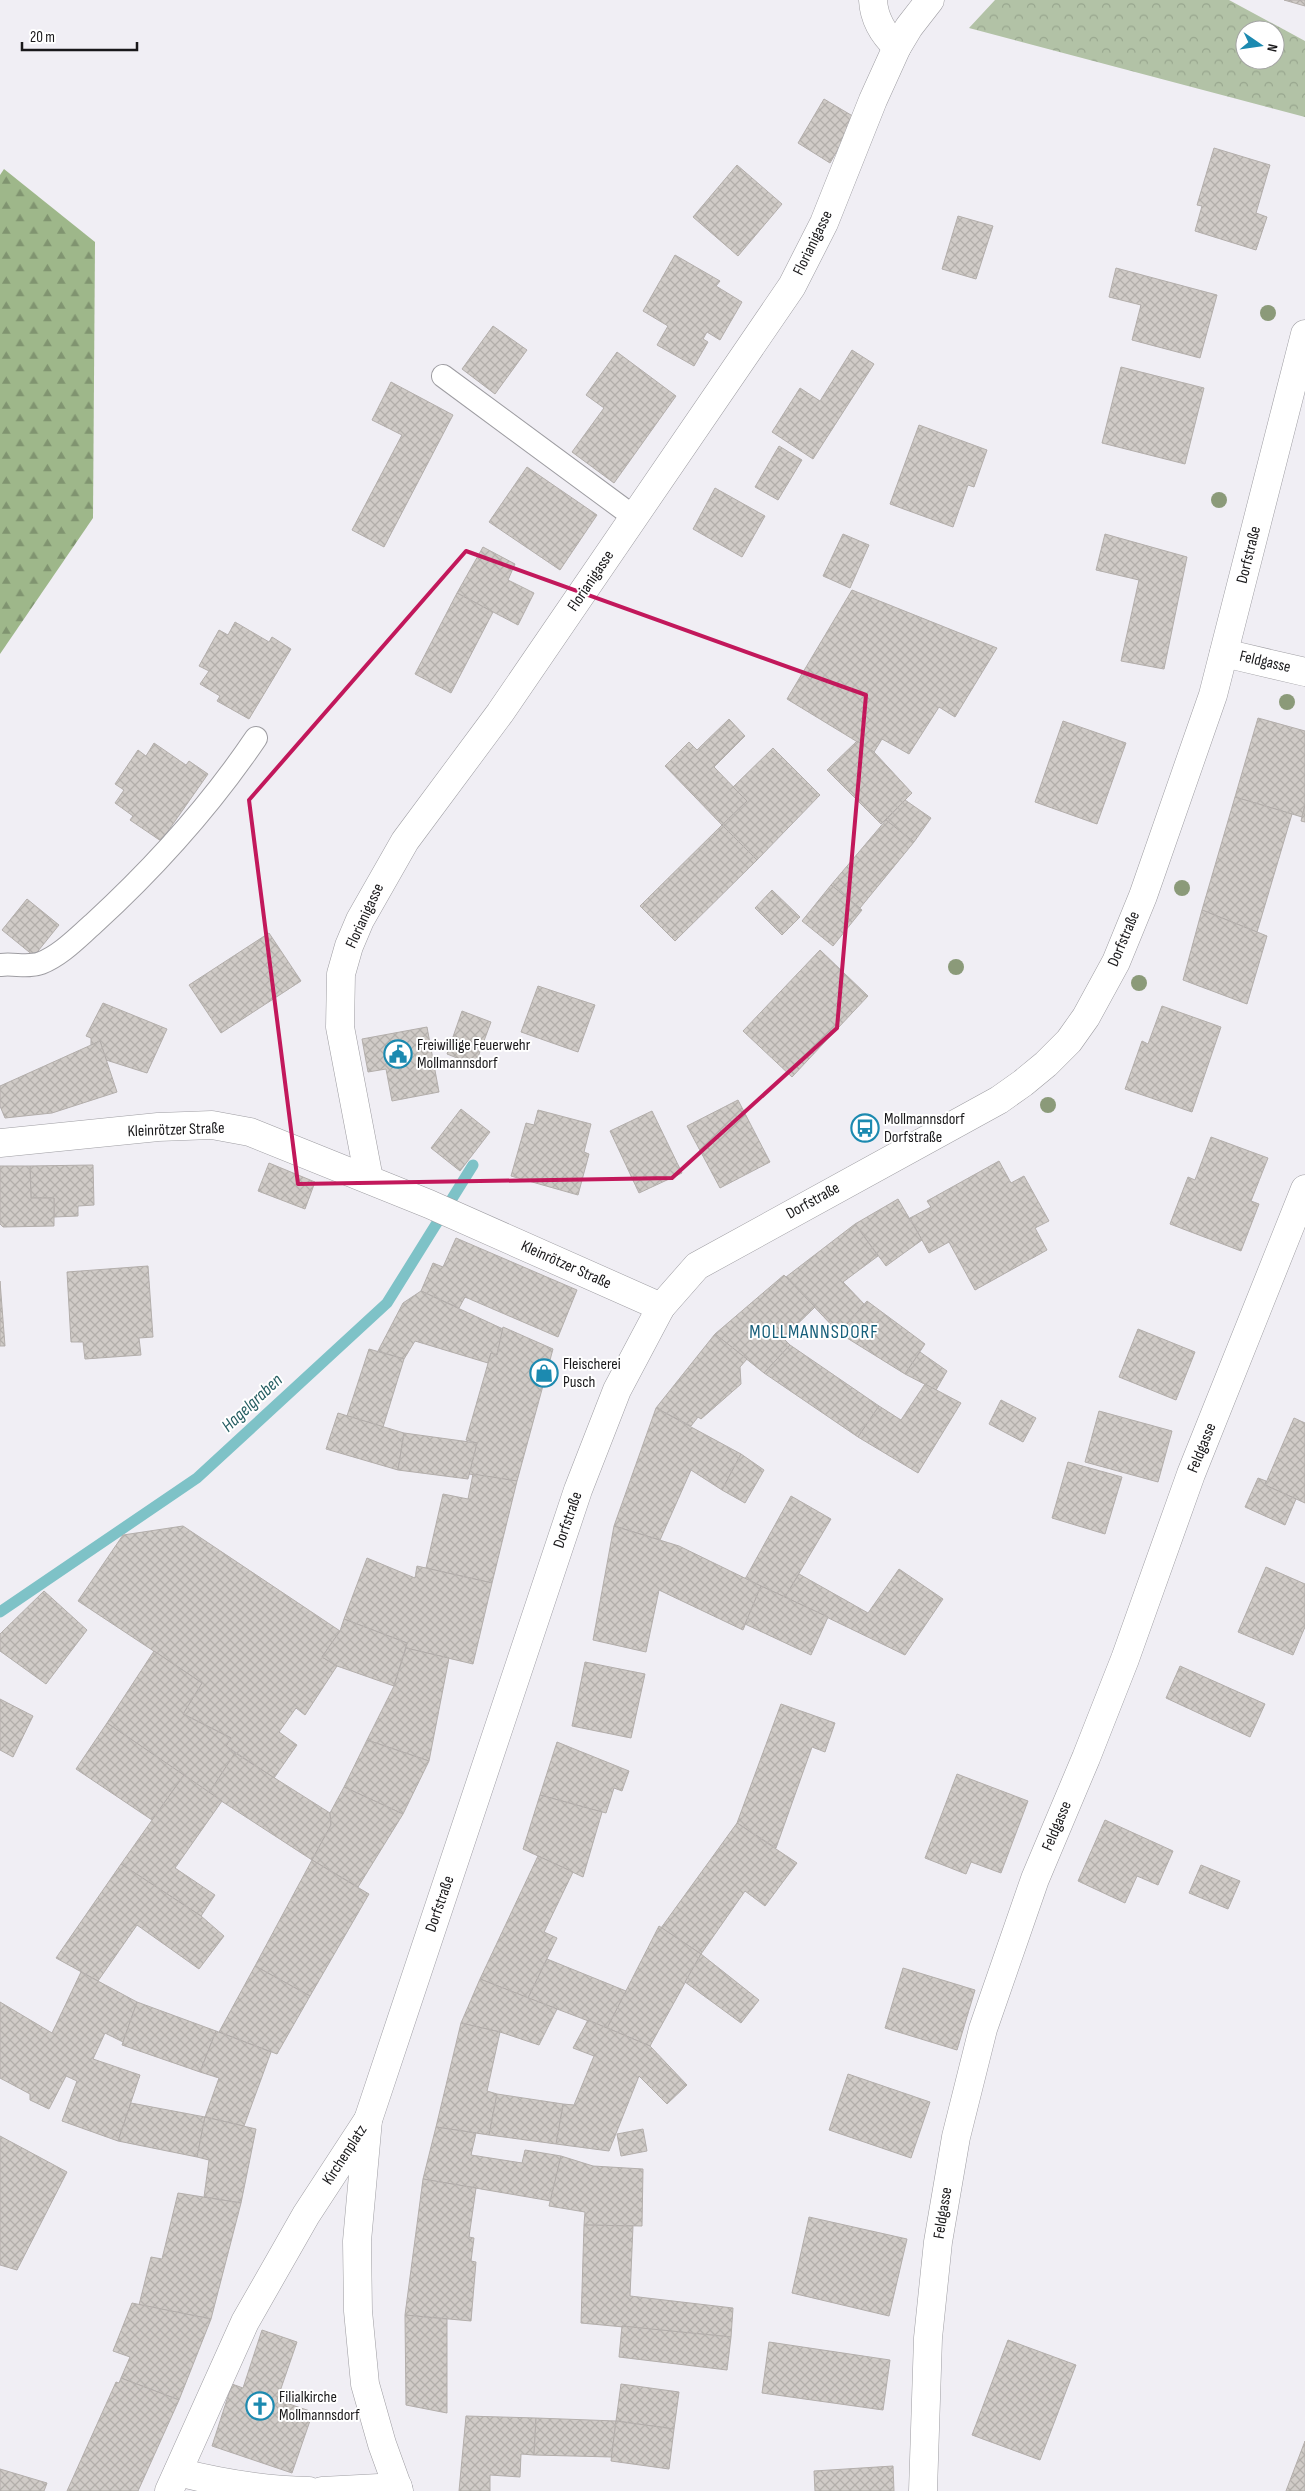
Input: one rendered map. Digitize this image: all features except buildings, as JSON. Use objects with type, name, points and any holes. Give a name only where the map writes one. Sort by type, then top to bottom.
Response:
[{"type":"street","points":[[873,0],[876,18],[882,31],[897,47]]},
{"type":"street","name":"Florianigasse","points":[[369,1179],[340,1027],[341,974],[349,946],[373,894],[405,841],[500,714],[792,286],[824,223],[873,100],[897,47],[909,27],[930,0]]},
{"type":"street","name":"Dorfstraße","points":[[368,2120],[578,1490],[617,1390],[661,1307],[697,1266],[878,1165],[979,1112],[1023,1083],[1068,1041],[1086,1018],[1116,962],[1143,896],[1200,733],[1224,653],[1305,334]]},
{"type":"street","name":"Feldgasse","points":[[1224,653],[1305,672]]},
{"type":"street","name":"Kleinrötzer Straße","points":[[0,1143],[158,1127],[212,1125],[250,1132],[472,1222],[661,1307]]},
{"type":"street","name":"Feldgasse","points":[[923,2491],[928,2338],[938,2242],[956,2137],[983,2028],[1035,1879],[1097,1731],[1191,1474],[1305,1189]]},
{"type":"street","name":"Kirchenplatz","points":[[309,2491],[174,2482],[245,2322],[306,2214],[368,2120]]},
{"type":"street","name":"Kirchenplatz","points":[[322,2491],[399,2489],[382,2444],[366,2384],[358,2310],[357,2240],[368,2120]]},
{"type":"lane","points":[[442,376],[634,517]]},
{"type":"lane","points":[[0,966],[40,963],[58,954],[75,940],[143,876],[223,784],[256,738]]},
{"type":"highlighted area","points":[[466,551],[866,695],[837,1028],[672,1178],[298,1184],[249,800]]},
{"type":"green space","points":[[995,0],[1229,0],[1266,20],[1235,20],[1235,70],[1285,70],[1285,30],[1305,41],[1305,117],[969,28]]},
{"type":"green space","points":[[4,169],[95,242],[93,518],[0,654],[0,175]]},
{"type":"waterway","name":"Hagelgraben","points":[[0,1612],[197,1478],[387,1303],[473,1165]]},
{"type":"place","name":"Freiwillige Feuerwehr Mollmannsdorf","points":[[398,1054]]},
{"type":"place","name":"Mollmannsdorf Dorfstraße","points":[[865,1128]]},
{"type":"place","name":"Fleischerei Pusch","points":[[544,1373]]},
{"type":"place","name":"Filialkirche Mollmannsdorf","points":[[260,2406]]},
{"type":"district","name":"MOLLMANNSDORF","points":[[814,1332]]}]
